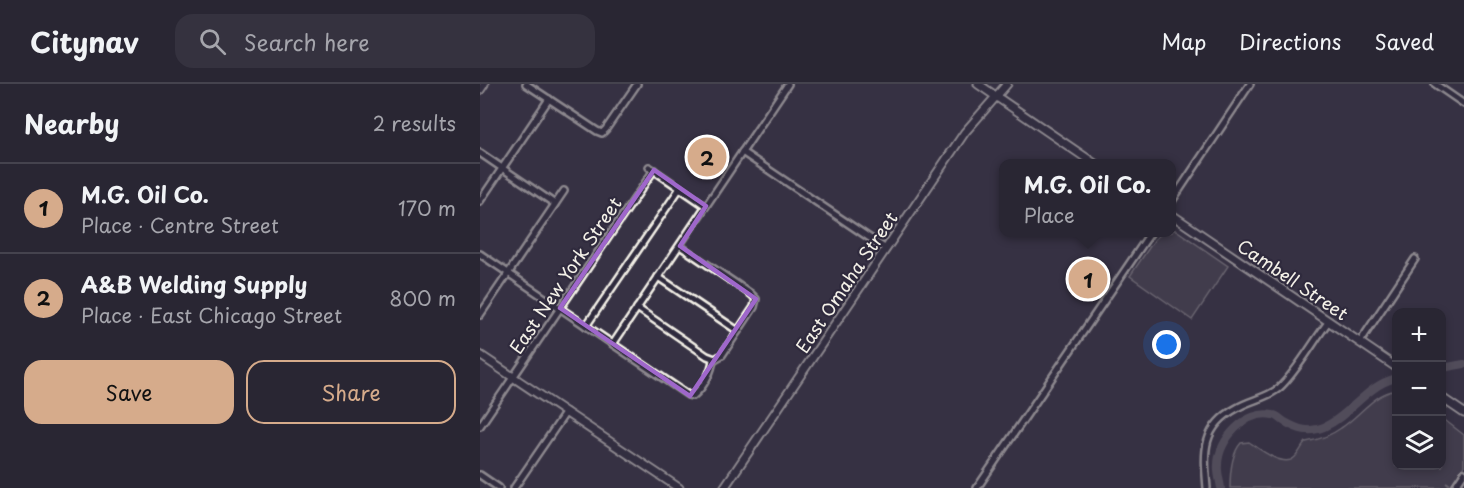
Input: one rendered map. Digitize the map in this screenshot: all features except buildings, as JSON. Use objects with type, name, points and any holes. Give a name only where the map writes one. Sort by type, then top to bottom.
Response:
[{"type":"main road","points":[[480,90],[484,84]]},
{"type":"main road","points":[[978,84],[1088,159]]},
{"type":"main road","name":"East Omaha Street","points":[[724,488],[965,132],[1007,84]]},
{"type":"main road","name":"Cambell Street","points":[[1176,219],[1392,364]]},
{"type":"main road","points":[[480,354],[679,488]]},
{"type":"main road","points":[[1446,401],[1464,413]]},
{"type":"street","points":[[526,84],[602,133],[637,84]]},
{"type":"street","points":[[613,344],[788,84]]},
{"type":"street","points":[[1176,195],[1250,84]]},
{"type":"street","points":[[1435,84],[1464,104]]},
{"type":"street","points":[[480,201],[549,99]]},
{"type":"street","points":[[742,152],[886,249]]},
{"type":"street","points":[[480,153],[555,204]]},
{"type":"street","name":"East New York Street","points":[[480,426],[651,168],[680,188]]},
{"type":"street","points":[[586,326],[680,188],[706,206]]},
{"type":"street","points":[[480,315],[564,191]]},
{"type":"street","points":[[977,488],[1148,237]]},
{"type":"street","points":[[680,246],[755,298],[754,307],[738,331],[720,357],[714,359]]},
{"type":"street","points":[[480,254],[690,396],[697,393],[710,372],[714,359]]},
{"type":"street","points":[[1360,342],[1415,259]]},
{"type":"street","points":[[658,277],[738,331]]},
{"type":"street","points":[[637,308],[714,359]]},
{"type":"street","points":[[1207,488],[1204,452],[1208,437],[1216,424],[1236,408],[1279,388],[1329,321]]},
{"type":"street","points":[[514,488],[566,412]]},
{"type":"street","points":[[1454,488],[1464,473]]},
{"type":"street","points":[[480,475],[500,488]]},
{"type":"highlighted area","points":[[654,170],[706,206],[680,246],[756,299],[690,396],[560,308]]},
{"type":"shaded area","points":[[1176,230],[1228,266],[1192,320],[1130,276],[1155,239],[1176,237]]},
{"type":"shaded area","points":[[1392,391],[1392,470],[1446,470],[1446,421],[1464,435],[1464,466],[1451,485],[1446,482],[1449,488],[1230,488],[1233,458],[1241,443],[1249,442],[1277,459],[1289,460],[1296,456],[1306,442],[1333,433]]},
{"type":"waterway","points":[[1446,367],[1464,364]]},
{"type":"waterway","points":[[1221,488],[1218,471],[1219,455],[1228,437],[1244,422],[1263,414],[1276,416],[1300,429],[1319,429],[1342,416],[1375,387],[1392,379]]},
{"type":"place","name":"A&B Welding Supply","points":[[707,157]]},
{"type":"place","name":"M.G. Oil Co.","points":[[1088,279]]}]
